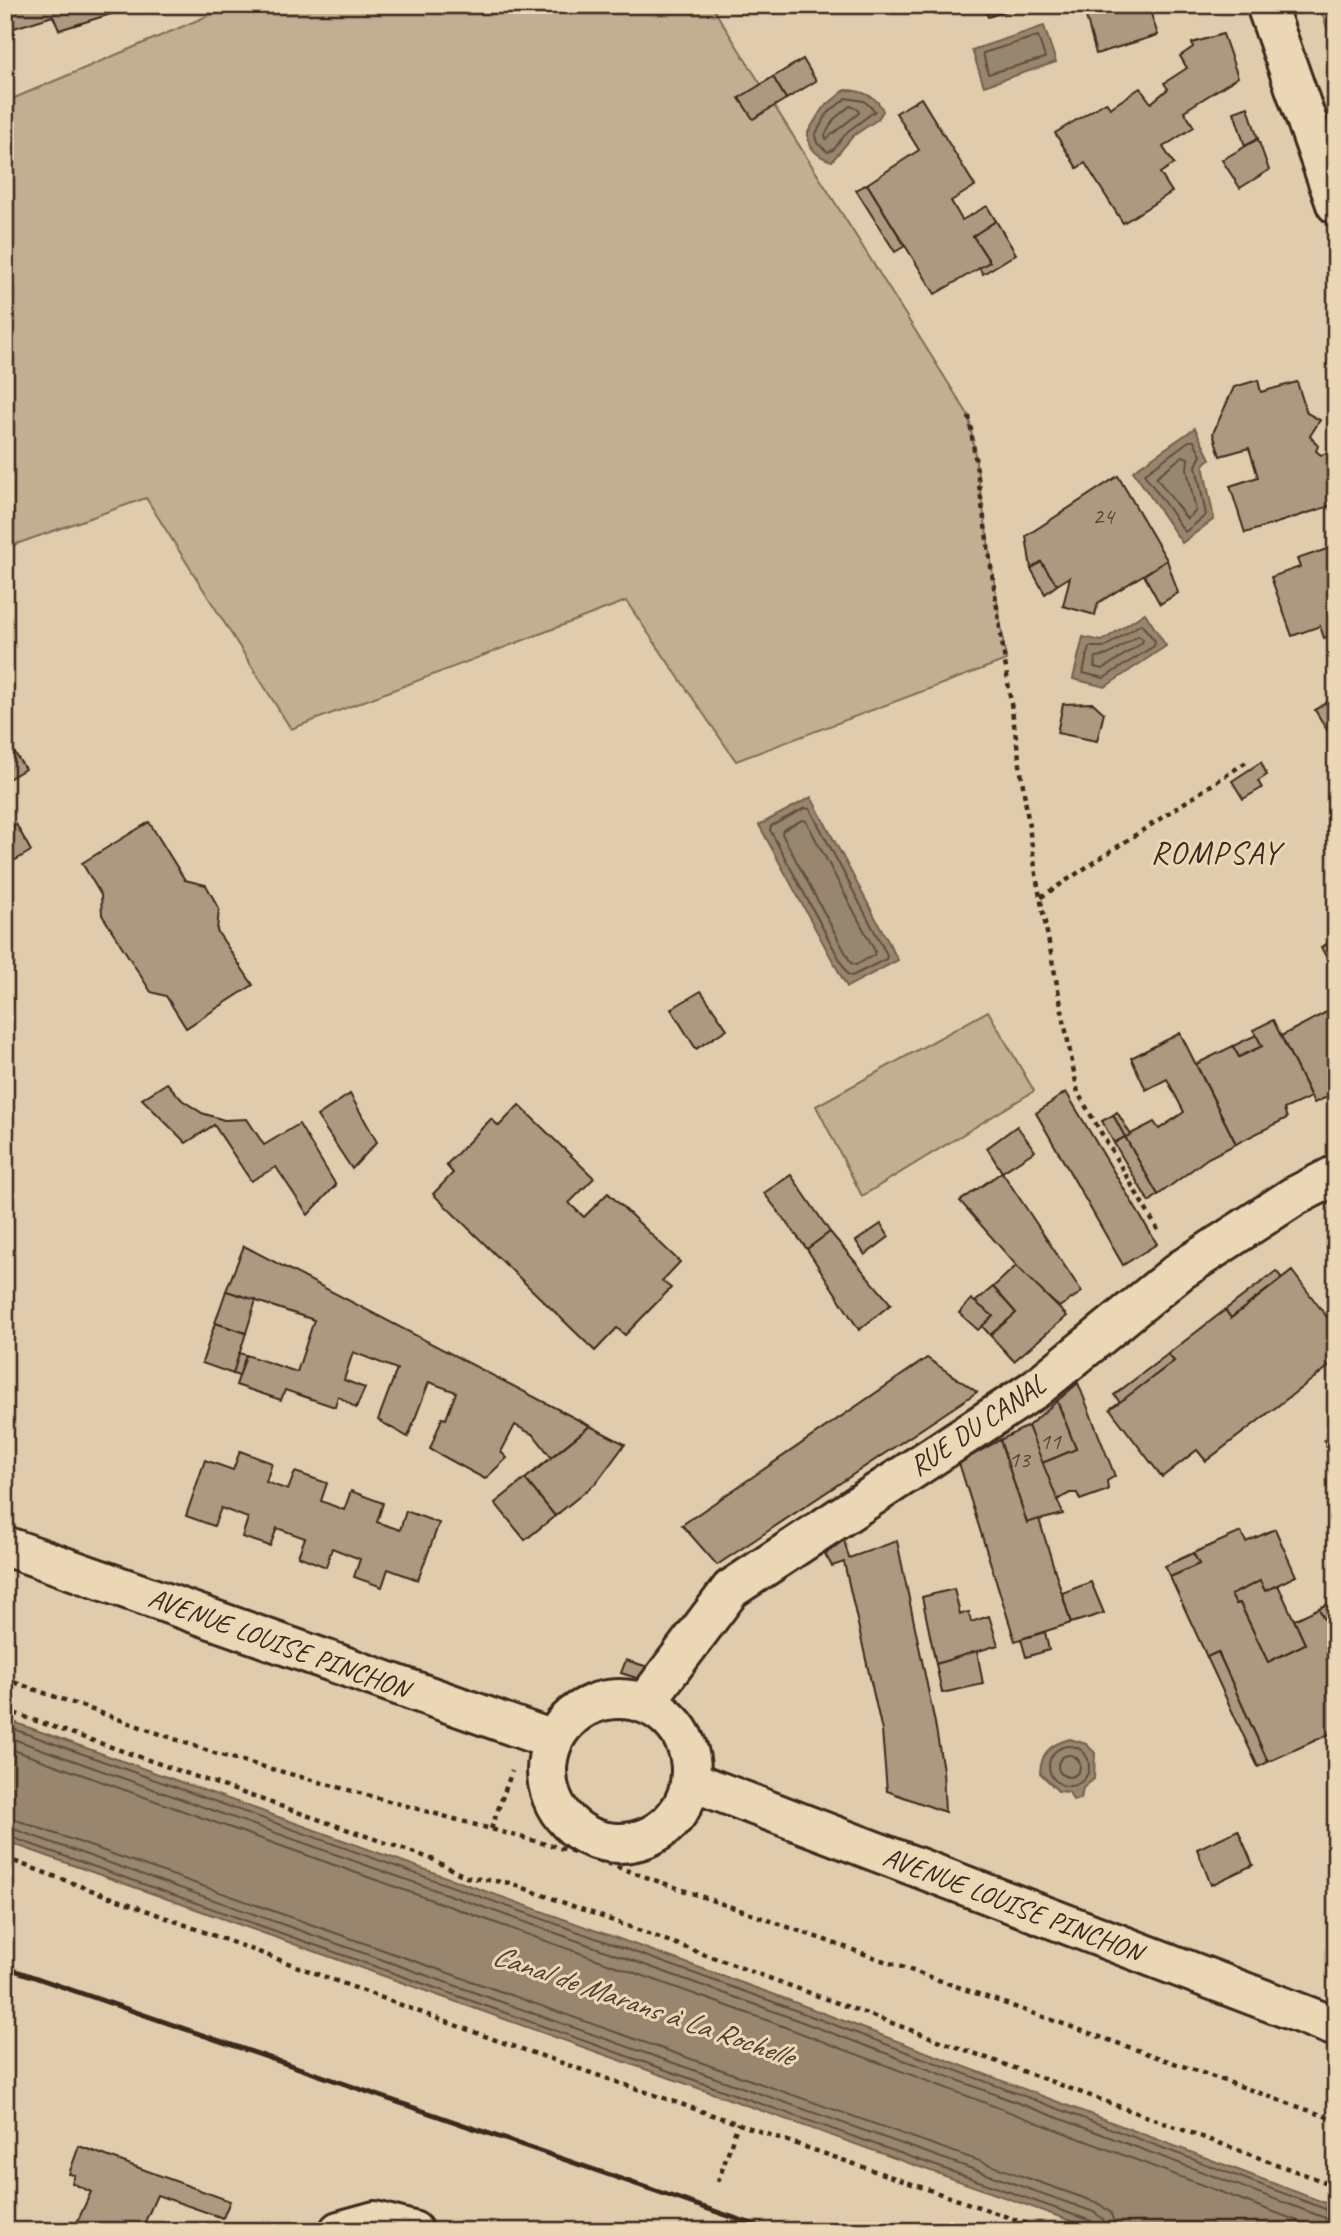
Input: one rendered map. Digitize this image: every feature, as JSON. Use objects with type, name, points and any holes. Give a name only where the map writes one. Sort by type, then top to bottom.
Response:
[{"type":"street","points":[[1266,5],[1336,204]]},
{"type":"street","name":"RUE DU CANAL","points":[[645,1703],[731,1589],[1034,1389],[1181,1270],[1293,1197],[1336,1175]]},
{"type":"street","name":"AVENUE LOUISE PINCHON","points":[[5,1546],[540,1736]]},
{"type":"street","points":[[613,1699],[645,1703],[666,1716],[681,1734],[690,1756],[691,1781],[683,1805],[668,1825],[648,1839],[623,1844],[598,1842],[576,1830],[558,1812],[548,1790],[540,1736],[565,1722],[582,1708],[613,1699]]},
{"type":"street","name":"AVENUE LOUISE PINCHON","points":[[691,1781],[1336,2027]]},
{"type":"street","points":[[339,2231],[375,2221],[413,2231]]},
{"type":"path","points":[[969,416],[1040,897],[1078,1093],[1181,1270]]},
{"type":"path","points":[[1040,897],[1248,761]]},
{"type":"path","points":[[5,1679],[217,1754],[575,1852],[1336,2120]]},
{"type":"path","points":[[5,1710],[432,1859],[466,1878],[510,1883],[1336,2186]]},
{"type":"path","points":[[491,1829],[540,1736]]},
{"type":"path","points":[[5,1858],[490,2038],[1048,2231]]},
{"type":"path","points":[[718,2182],[738,2122]]},
{"type":"shaded area","points":[[233,5],[711,5],[969,416],[1006,660],[736,761],[626,601],[291,729],[146,498],[5,548],[5,102]]},
{"type":"shaded area","points":[[1319,5],[1336,5],[1336,53]]},
{"type":"shaded area","points":[[988,1011],[1034,1091],[862,1196],[816,1106]]},
{"type":"water","points":[[1044,26],[1056,62],[984,86],[972,50]]},
{"type":"water","points":[[845,90],[868,95],[877,101],[883,111],[878,119],[853,136],[832,161],[814,151],[809,143],[808,132],[822,109]]},
{"type":"water","points":[[1195,428],[1210,459],[1203,465],[1214,519],[1182,543],[1133,471]]},
{"type":"water","points":[[1145,613],[1166,646],[1105,687],[1073,679],[1083,637],[1102,641]]},
{"type":"water","points":[[811,797],[898,960],[847,987],[759,825]]},
{"type":"water","name":"Canal de Marans à La Rochelle","points":[[5,1719],[770,1993],[1336,2207],[1336,2231],[1099,2231],[5,1841]]},
{"type":"water","points":[[1070,1739],[1086,1744],[1095,1753],[1094,1779],[1083,1788],[1081,1799],[1073,1800],[1069,1792],[1058,1791],[1040,1773],[1042,1760],[1048,1750],[1057,1743]]},
{"type":"building","points":[[8,5],[112,5],[114,13],[59,30],[53,16],[14,28]]},
{"type":"building","points":[[984,5],[1025,5],[988,17]]},
{"type":"building","points":[[1083,5],[1148,5],[1158,35],[1096,54]]},
{"type":"building","points":[[1223,34],[1238,77],[1184,111],[1194,127],[1163,147],[1174,164],[1160,173],[1172,192],[1123,223],[1085,163],[1077,168],[1055,133],[1106,102],[1110,108],[1140,88],[1151,103],[1168,89],[1164,83],[1187,68],[1180,56],[1193,47],[1192,43]]},
{"type":"building","points":[[803,59],[816,81],[786,99],[773,77]]},
{"type":"building","points":[[773,77],[786,99],[753,119],[739,98]]},
{"type":"building","points":[[921,98],[975,186],[951,201],[962,220],[987,206],[996,221],[973,236],[990,262],[935,294],[867,184],[919,150],[896,113]]},
{"type":"building","points":[[1248,107],[1258,139],[1245,146],[1234,112]]},
{"type":"building","points":[[1258,139],[1269,170],[1240,188],[1222,160]]},
{"type":"building","points":[[867,184],[905,246],[895,252],[856,190]]},
{"type":"building","points":[[996,221],[1016,254],[983,274],[979,268],[990,262],[973,236]]},
{"type":"building","points":[[1258,380],[1261,392],[1297,382],[1307,413],[1320,420],[1310,436],[1318,446],[1316,451],[1321,455],[1336,450],[1336,504],[1245,533],[1230,486],[1258,477],[1249,448],[1220,456],[1213,433],[1234,387]]},
{"type":"building","points":[[1118,476],[1167,560],[1098,603],[1095,615],[1063,606],[1070,577],[1057,585],[1041,562],[1031,569],[1026,536]]},
{"type":"building","points":[[1336,546],[1336,634],[1324,638],[1320,626],[1292,636],[1271,577],[1300,567],[1297,559]]},
{"type":"building","points":[[1167,560],[1178,593],[1160,604],[1144,575]]},
{"type":"building","points":[[1041,562],[1057,585],[1045,594],[1031,569]]},
{"type":"building","points":[[1336,696],[1336,745],[1315,710]]},
{"type":"building","points":[[1093,703],[1104,713],[1097,741],[1057,733],[1063,704]]},
{"type":"building","points":[[5,738],[25,769],[5,781]]},
{"type":"building","points":[[1261,762],[1267,775],[1258,781],[1262,788],[1243,799],[1232,781]]},
{"type":"building","points":[[149,822],[185,880],[206,885],[219,909],[217,931],[253,985],[186,1028],[166,996],[151,992],[102,915],[101,895],[82,863]]},
{"type":"building","points":[[16,824],[31,851],[5,866],[5,831]]},
{"type":"building","points":[[1336,939],[1336,976],[1321,947]]},
{"type":"building","points":[[701,991],[727,1029],[696,1049],[671,1009]]},
{"type":"building","points":[[1336,1007],[1336,1093],[1314,1103],[1281,1036]]},
{"type":"building","points":[[1273,1020],[1311,1097],[1284,1109],[1287,1118],[1236,1144],[1196,1064],[1233,1046],[1239,1057],[1262,1046],[1253,1030]]},
{"type":"building","points":[[1180,1033],[1236,1144],[1208,1158],[1158,1195],[1125,1137],[1154,1122],[1159,1129],[1184,1112],[1167,1079],[1146,1090],[1131,1058]]},
{"type":"building","points":[[1256,1035],[1262,1046],[1239,1057],[1233,1046]]},
{"type":"building","points":[[167,1083],[182,1100],[202,1113],[224,1120],[247,1119],[264,1145],[299,1124],[336,1185],[308,1215],[276,1167],[251,1181],[214,1125],[186,1143],[142,1099]]},
{"type":"building","points":[[1066,1092],[1157,1244],[1123,1265],[1036,1113]]},
{"type":"building","points":[[350,1094],[377,1142],[352,1169],[317,1116]]},
{"type":"building","points":[[519,1105],[594,1178],[569,1203],[584,1217],[608,1193],[680,1262],[662,1281],[671,1288],[625,1335],[617,1328],[595,1351],[433,1194],[453,1173],[446,1165],[491,1119],[499,1126]]},
{"type":"building","points":[[1117,1112],[1131,1135],[1125,1137],[1113,1115]]},
{"type":"building","points":[[1113,1115],[1125,1137],[1114,1143],[1102,1121]]},
{"type":"building","points":[[1017,1126],[1035,1151],[1002,1172],[987,1148]]},
{"type":"building","points":[[1125,1137],[1158,1195],[1149,1202],[1114,1143]]},
{"type":"building","points":[[1002,1172],[1082,1292],[1059,1307],[1030,1281],[960,1201]]},
{"type":"building","points":[[791,1175],[830,1232],[807,1249],[764,1193]]},
{"type":"building","points":[[881,1224],[889,1237],[865,1255],[856,1241]]},
{"type":"building","points":[[830,1232],[891,1304],[859,1330],[807,1249]]},
{"type":"building","points":[[244,1246],[590,1426],[551,1457],[534,1435],[515,1425],[501,1452],[507,1458],[485,1479],[430,1449],[442,1418],[446,1419],[456,1392],[429,1382],[408,1437],[378,1420],[397,1369],[353,1352],[344,1380],[365,1388],[356,1408],[338,1396],[335,1407],[285,1390],[281,1400],[236,1385],[246,1355],[297,1372],[314,1320],[226,1291]]},
{"type":"building","points":[[1016,1266],[1067,1316],[1014,1361],[990,1335],[1016,1313],[993,1287]]},
{"type":"building","points":[[1276,1271],[1282,1278],[1231,1318],[1225,1310]]},
{"type":"building","points":[[1292,1271],[1336,1329],[1336,1361],[1206,1461],[1197,1450],[1162,1477],[1110,1409],[1174,1361],[1168,1354],[1225,1310],[1231,1318]]},
{"type":"building","points":[[993,1287],[1016,1313],[990,1335],[982,1326],[993,1316],[975,1302]]},
{"type":"building","points":[[226,1291],[256,1300],[246,1333],[215,1323]]},
{"type":"building","points":[[971,1299],[993,1316],[978,1330],[959,1313]]},
{"type":"building","points":[[215,1323],[246,1333],[233,1374],[202,1363]]},
{"type":"building","points":[[239,1353],[246,1355],[239,1376],[233,1374]]},
{"type":"building","points":[[1168,1354],[1174,1361],[1120,1402],[1114,1395]]},
{"type":"building","points":[[927,1358],[977,1392],[717,1565],[682,1525]]},
{"type":"building","points":[[1078,1383],[1115,1476],[1107,1481],[1108,1490],[1080,1500],[1077,1493],[1070,1493],[1057,1500],[1042,1463],[1076,1449],[1057,1401]]},
{"type":"building","points":[[1057,1401],[1076,1449],[1042,1463],[1028,1426]]},
{"type":"building","points":[[590,1426],[625,1444],[596,1483],[555,1516],[525,1479]]},
{"type":"building","points":[[1028,1426],[1063,1514],[1027,1523],[1000,1440]]},
{"type":"building","points":[[1336,1435],[1336,1466],[1324,1440]]},
{"type":"building","points":[[1000,1440],[1027,1523],[1039,1519],[1071,1623],[1015,1641],[959,1463]]},
{"type":"building","points":[[240,1451],[272,1463],[266,1482],[288,1490],[295,1472],[327,1483],[321,1501],[344,1510],[351,1491],[383,1503],[377,1522],[400,1530],[406,1511],[439,1523],[418,1580],[388,1569],[382,1587],[354,1577],[360,1559],[332,1548],[326,1567],[298,1556],[305,1538],[277,1528],[270,1546],[242,1537],[248,1518],[221,1508],[214,1526],[186,1516],[205,1460],[233,1470]]},
{"type":"building","points":[[525,1479],[555,1516],[525,1540],[495,1503]]},
{"type":"building","points":[[1275,1529],[1296,1576],[1265,1591],[1260,1581],[1231,1595],[1236,1604],[1240,1603],[1268,1662],[1305,1644],[1294,1620],[1319,1608],[1324,1619],[1336,1613],[1336,1731],[1268,1762],[1218,1652],[1207,1657],[1170,1577],[1199,1564],[1193,1553],[1241,1532],[1246,1542]]},
{"type":"building","points":[[844,1540],[849,1558],[897,1541],[935,1723],[943,1770],[945,1812],[887,1791],[882,1731],[844,1562],[832,1566],[825,1554]]},
{"type":"building","points":[[1193,1553],[1199,1564],[1170,1577],[1165,1566]]},
{"type":"building","points":[[1260,1581],[1265,1591],[1278,1585],[1305,1644],[1268,1662],[1240,1603],[1236,1604],[1231,1595]]},
{"type":"building","points":[[1091,1582],[1104,1613],[1071,1623],[1062,1593]]},
{"type":"building","points":[[954,1589],[960,1614],[969,1612],[971,1622],[989,1616],[998,1645],[936,1664],[922,1597]]},
{"type":"building","points":[[1336,1600],[1336,1613],[1324,1619],[1319,1608]]},
{"type":"building","points":[[1045,1632],[1049,1650],[1026,1657],[1021,1639]]},
{"type":"building","points":[[977,1651],[983,1684],[942,1693],[936,1664]]},
{"type":"building","points":[[1218,1652],[1268,1762],[1258,1767],[1207,1657]]},
{"type":"building","points":[[626,1660],[651,1668],[646,1681],[621,1673]]},
{"type":"building","points":[[1238,1830],[1253,1865],[1211,1885],[1197,1849]]},
{"type":"building","points":[[79,2146],[230,2201],[223,2218],[157,2195],[141,2231],[73,2231],[91,2192],[72,2183],[75,2175],[69,2174]]},
{"type":"railway","points":[[5,1967],[772,2231]]},
{"type":"district","name":"ROMPSAY","points":[[1216,852]]}]
